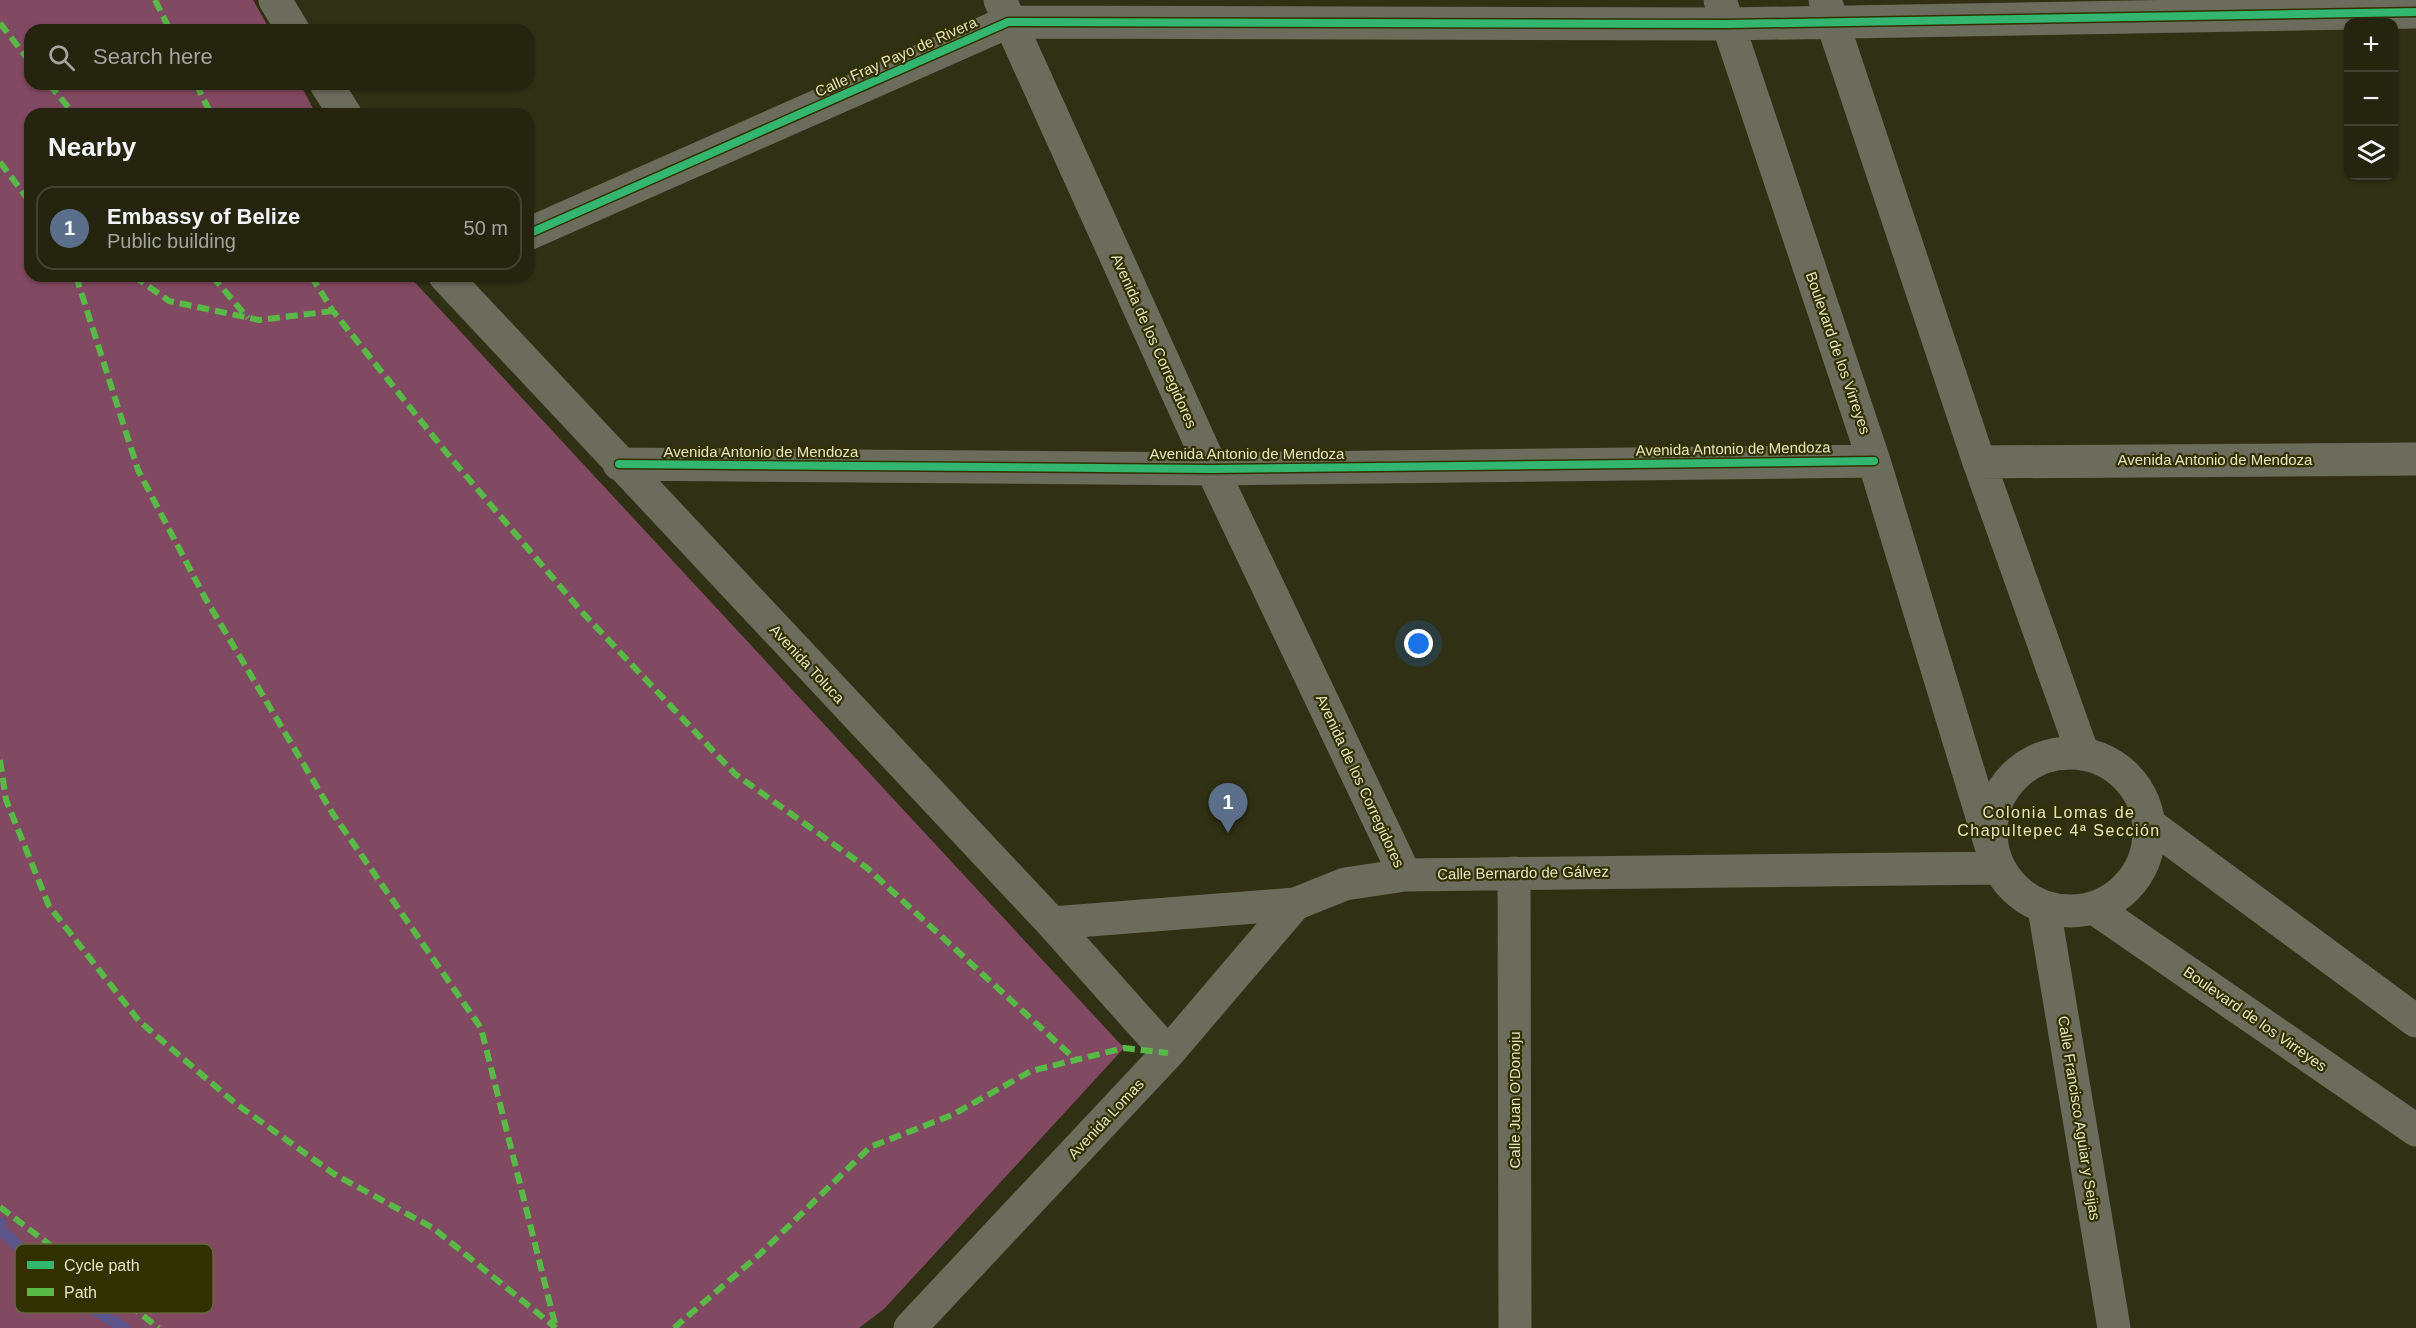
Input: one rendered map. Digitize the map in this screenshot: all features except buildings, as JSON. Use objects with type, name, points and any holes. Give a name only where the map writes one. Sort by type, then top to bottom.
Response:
[{"type":"street","points":[[275,0],[289,24]]},
{"type":"street","name":"Calle Fray Payo de Rivera","points":[[534,231],[1004,11],[2416,12]]},
{"type":"street","name":"Avenida de los Corregidores","points":[[1004,11],[1212,469],[1405,876]]},
{"type":"street","name":"Boulevard de los Virreyes","points":[[1724,12],[1875,461],[1995,857]]},
{"type":"street","points":[[1828,12],[1979,462],[2083,754]]},
{"type":"street","points":[[330,90],[341,108]]},
{"type":"street","name":"Avenida Toluca","points":[[451,282],[1052,923],[1168,1053]]},
{"type":"street","name":"Avenida Antonio de Mendoza","points":[[1979,462],[2416,459]]},
{"type":"street","name":"Avenida Antonio de Mendoza","points":[[619,464],[1212,469],[1875,461]]},
{"type":"street","points":[[2058,754],[2083,754],[2107,762],[2128,778],[2142,799],[2149,824],[2147,851],[2136,876],[2118,896],[2094,908],[2069,912],[2044,908],[2017,893],[1995,857],[1991,821],[1998,797],[2013,777],[2042,759],[2058,754]]},
{"type":"street","points":[[2149,824],[2416,1021]]},
{"type":"street","name":"Calle Bernardo de Gálvez","points":[[1052,923],[1295,904],[1345,884],[1405,876],[1995,857]]},
{"type":"street","name":"Calle Juan O'Donoju","points":[[1515,873],[1515,1328]]},
{"type":"street","name":"Avenida Lomas","points":[[910,1328],[1168,1053],[1295,904]]},
{"type":"street","name":"Calle Francisco Aguiar y Seijas","points":[[2044,908],[2114,1328]]},
{"type":"street","name":"Boulevard de los Virreyes","points":[[2094,908],[2416,1130]]},
{"type":"shaded area","points":[[0,0],[253,0],[267,24],[24,24],[24,90],[303,90],[313,108],[24,108],[24,282],[415,282],[1124,1048],[884,1309],[859,1328],[0,1328]]},
{"type":"waterway","points":[[0,1223],[3,1232],[16,1244]]},
{"type":"waterway","points":[[100,1313],[124,1328]]},
{"type":"marked path","points":[[155,0],[167,24]]},
{"type":"marked path","points":[[0,23],[24,54]]},
{"type":"marked path","points":[[54,90],[69,108]]},
{"type":"marked path","points":[[199,90],[208,108]]},
{"type":"marked path","points":[[0,162],[24,194]]},
{"type":"marked path","points":[[78,282],[138,470],[204,596],[333,814],[481,1028],[556,1328]]},
{"type":"marked path","points":[[142,282],[169,301],[259,320],[333,311]]},
{"type":"marked path","points":[[217,282],[248,318]]},
{"type":"marked path","points":[[315,282],[333,311],[445,451],[581,611],[735,774],[867,868],[1076,1060]]},
{"type":"marked path","points":[[0,760],[6,800],[49,906],[139,1021],[235,1103],[334,1174],[433,1228],[556,1328]]},
{"type":"marked path","points":[[674,1328],[760,1254],[870,1147],[952,1115],[1031,1071],[1124,1048],[1168,1053]]},
{"type":"marked path","points":[[0,1207],[49,1244]]},
{"type":"marked path","points":[[139,1313],[159,1328]]},
{"type":"cycle path","points":[[534,231],[1008,22],[1728,24],[2416,12]]},
{"type":"cycle path","points":[[619,464],[1212,469],[1874,461]]},
{"type":"place","name":"Embassy of Belize","points":[[1228,833]]},
{"type":"district","name":"Colonia Lomas de Chapultepec 4ª Sección","points":[[2059,821]]}]
